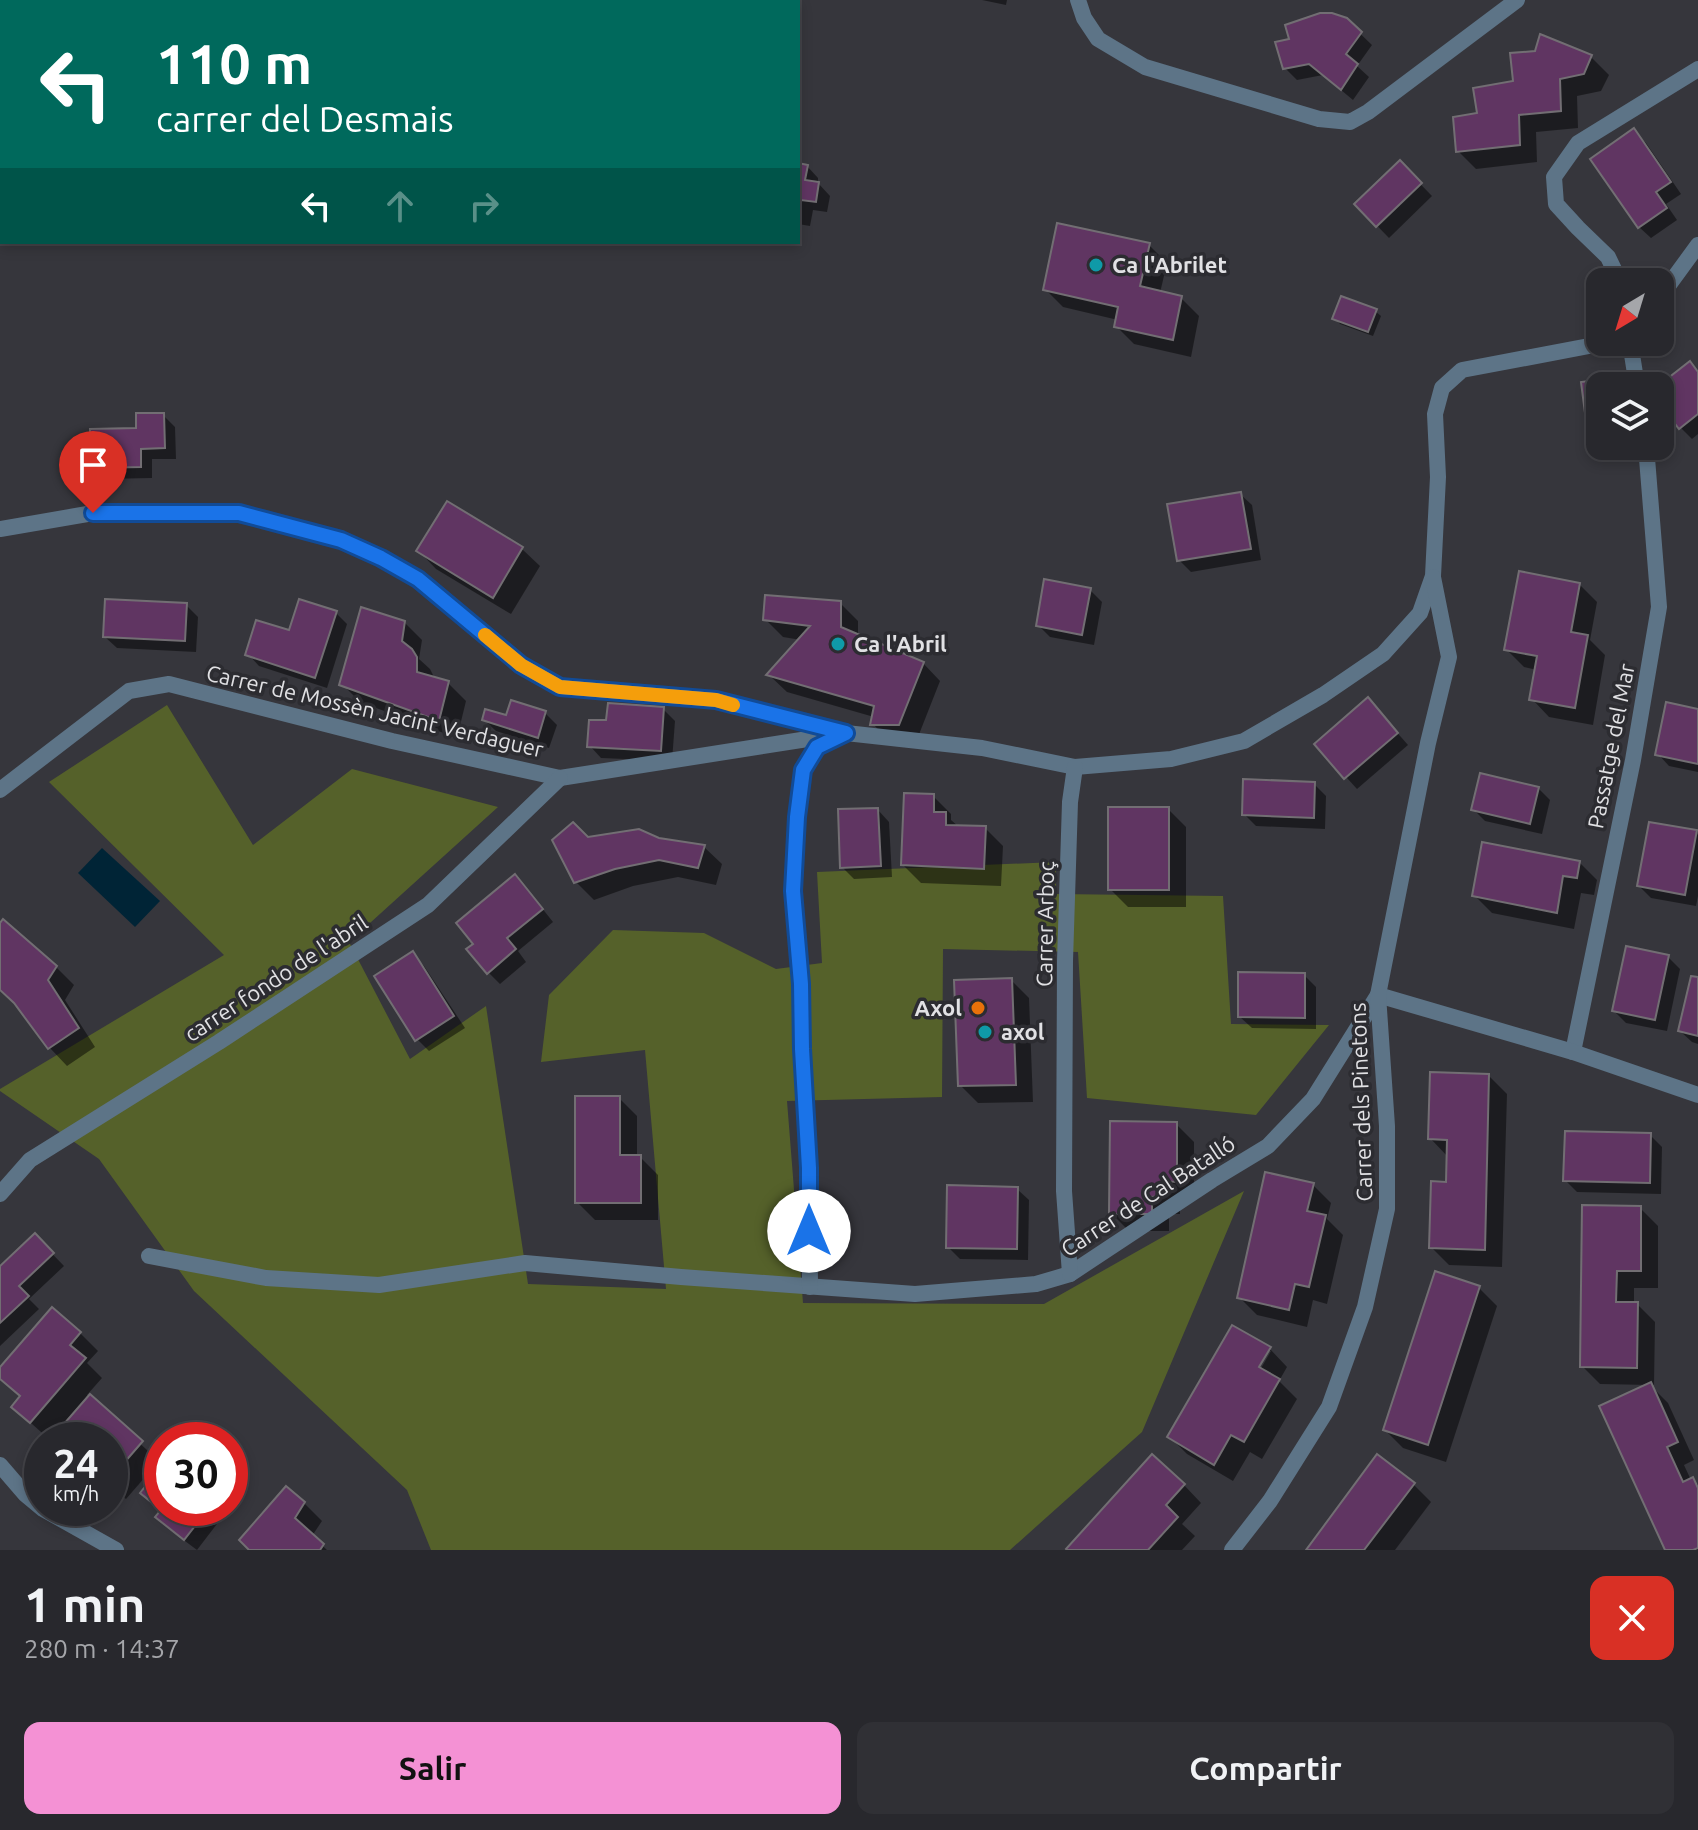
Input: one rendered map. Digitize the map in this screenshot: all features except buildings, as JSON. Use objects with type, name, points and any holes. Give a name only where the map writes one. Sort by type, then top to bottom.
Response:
[{"type":"street","points":[[1078,0],[1084,18],[1098,39],[1145,67],[1319,119],[1350,122],[1368,112],[1517,0]]},
{"type":"street","points":[[1613,268],[1608,257],[1556,204],[1554,177],[1578,143],[1698,69]]},
{"type":"street","points":[[1674,278],[1698,245]]},
{"type":"street","name":"Carrer de Mossèn Jacint Verdaguer","points":[[0,790],[129,691],[169,684],[392,741],[560,778],[846,733],[982,748],[1075,767],[1171,759],[1244,741],[1323,695],[1383,654],[1420,613],[1433,576],[1438,477],[1435,414],[1442,388],[1462,370],[1586,347]]},
{"type":"street","name":"Passatge del Mar","points":[[1573,1052],[1633,760],[1659,607],[1647,460]]},
{"type":"street","points":[[0,529],[93,513],[239,513],[341,540],[381,558],[418,579],[521,665],[560,687],[716,700],[846,733]]},
{"type":"street","name":"Carrer dels Pinetons","points":[[1232,1550],[1270,1501],[1329,1407],[1365,1307],[1387,1209],[1387,1126],[1378,995],[1428,743],[1449,657],[1433,576]]},
{"type":"street","points":[[810,1287],[809,1168],[801,984],[793,891],[797,817],[803,770],[817,747],[846,733]]},
{"type":"street","name":"Carrer Arboç","points":[[1070,1274],[1064,1191],[1065,977],[1070,802],[1075,767]]},
{"type":"street","name":"carrer fondo de l'abril","points":[[0,1194],[30,1160],[219,1042],[428,905],[560,778]]},
{"type":"street","points":[[1378,995],[1573,1052],[1698,1095]]},
{"type":"street","name":"Carrer de Cal Batalló","points":[[149,1256],[266,1278],[379,1285],[525,1263],[915,1294],[1036,1284],[1070,1274],[1268,1146],[1313,1099],[1378,995]]},
{"type":"street","points":[[0,1465],[43,1509],[116,1550]]},
{"type":"green space","points":[[167,705],[253,845],[352,769],[498,807],[349,942],[410,1059],[486,1006],[528,1284],[666,1289],[645,1050],[541,1062],[549,995],[613,930],[704,933],[776,969],[822,963],[817,872],[1056,862],[1056,894],[1223,896],[1231,1024],[1329,1025],[1256,1115],[1087,1098],[1078,952],[943,949],[942,1097],[787,1101],[803,1303],[1044,1304],[1244,1191],[1142,1432],[1010,1550],[431,1550],[407,1490],[194,1291],[99,1159],[0,1091],[224,955],[49,782]]},
{"type":"water","points":[[102,848],[160,901],[135,927],[78,873]]},
{"type":"slow traffic","points":[[485,635],[521,665],[560,687],[716,700],[733,705]]},
{"type":"place","name":"Ca l'Abrilet","points":[[1096,265]]},
{"type":"place","name":"Ca l'Abril","points":[[838,644]]},
{"type":"place","name":"Axol","points":[[978,1008]]},
{"type":"place","name":"axol","points":[[985,1032]]},
{"type":"route","points":[[93,513],[239,513],[341,540],[418,579],[521,665],[560,687],[716,700],[846,733],[817,747],[803,770],[797,817],[793,891],[801,984],[809,1231]]}]
